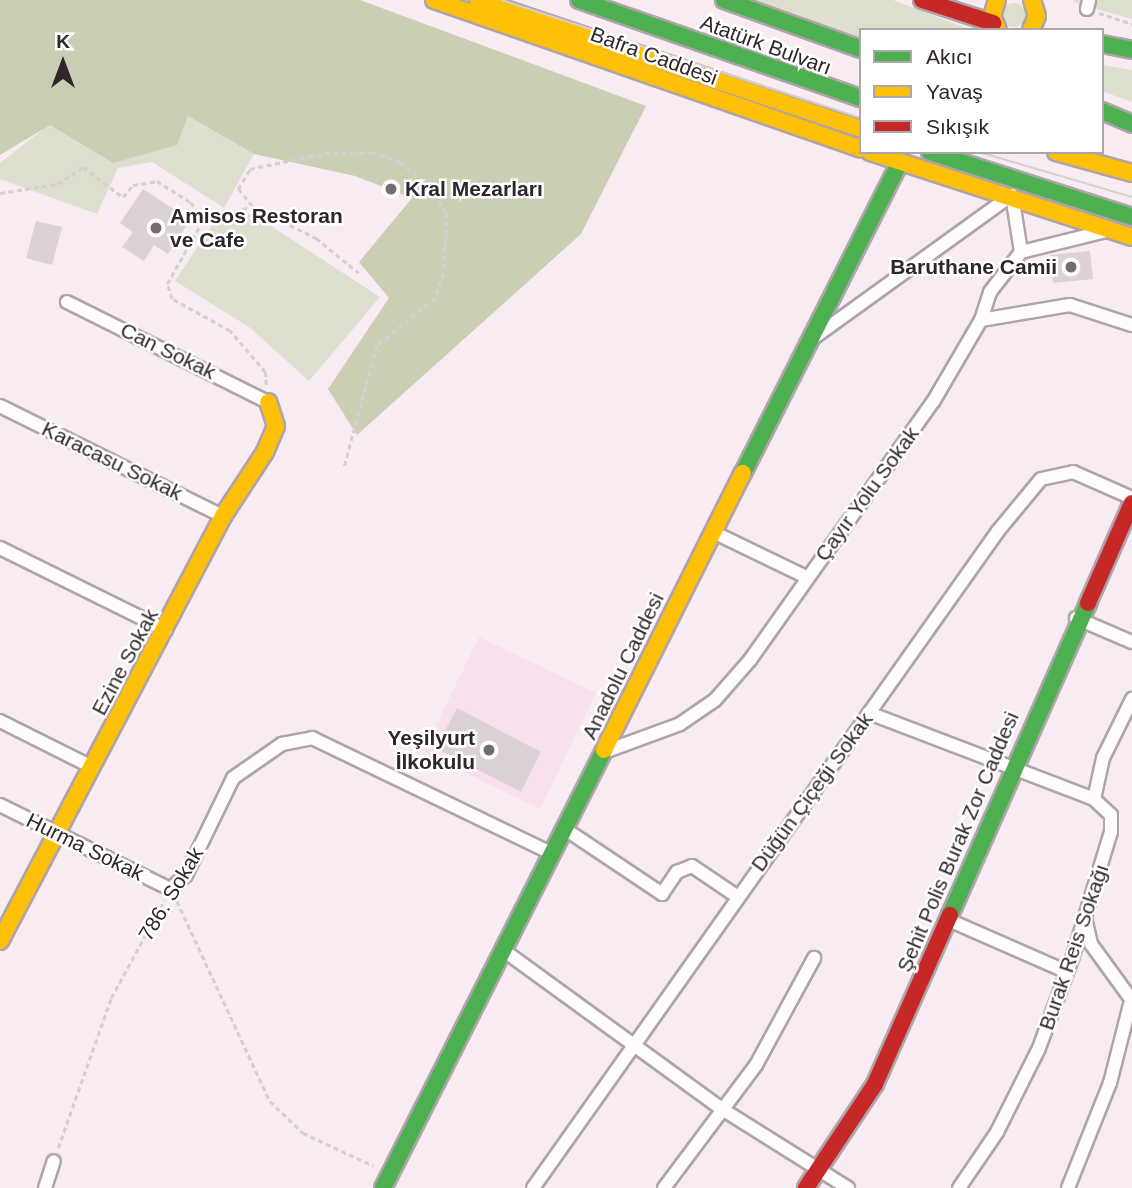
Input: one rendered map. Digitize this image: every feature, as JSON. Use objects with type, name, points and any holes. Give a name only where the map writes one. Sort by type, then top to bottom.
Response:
[{"type":"main road","name":"Bafra Caddesi","points":[[434,0],[859,148]]},
{"type":"main road","name":"Bafra Caddesi","points":[[478,0],[859,128]]},
{"type":"main road","name":"Atatürk Bulvarı","points":[[579,0],[859,97]]},
{"type":"main road","name":"Atatürk Bulvarı","points":[[724,0],[859,49]]},
{"type":"main road","points":[[922,0],[996,27],[997,0]]},
{"type":"main road","points":[[1032,28],[1033,1]]},
{"type":"main road","points":[[1104,44],[1132,50]]},
{"type":"main road","points":[[1104,112],[1132,124]]},
{"type":"main road","points":[[1104,122],[1132,129]]},
{"type":"main road","points":[[876,154],[1012,195],[1132,237]]},
{"type":"main road","points":[[936,154],[1132,217]]},
{"type":"main road","points":[[1063,154],[1132,173]]},
{"type":"main road","name":"Anadolu Caddesi","points":[[383,1188],[900,162]]},
{"type":"main road","name":"Ezine Sokak","points":[[0,941],[56,831],[166,630],[223,516],[276,426],[268,402]]},
{"type":"main road","name":"Şehit Polis Burak Zor Caddesi","points":[[806,1188],[875,1084],[951,921],[1076,618],[1132,501]]},
{"type":"street","points":[[812,339],[1012,195],[1021,252],[1110,230]]},
{"type":"street","name":"Çayır Yolu Sokak","points":[[604,752],[680,724],[715,699],[806,578],[851,524],[981,320],[990,292],[1021,252]]},
{"type":"street","name":"Can Sokak","points":[[67,302],[268,402]]},
{"type":"street","points":[[981,320],[1070,305],[1132,325]]},
{"type":"street","name":"Karacasu Sokak","points":[[0,407],[223,516]]},
{"type":"street","name":"Düğün Çiçeği Sokak","points":[[533,1188],[634,1041],[869,713],[1041,479],[1073,472],[1132,501]]},
{"type":"street","points":[[713,532],[806,578]]},
{"type":"street","points":[[0,548],[166,630]]},
{"type":"street","points":[[1076,618],[1132,642]]},
{"type":"street","points":[[869,713],[1094,799],[1103,758],[1132,699]]},
{"type":"street","points":[[0,721],[92,767]]},
{"type":"street","name":"786. Sokak","points":[[170,889],[186,875],[233,778],[282,744],[312,738],[553,854]]},
{"type":"street","name":"Burak Reis Sokağı","points":[[959,1188],[998,1132],[1067,972],[1086,918],[1111,832],[1111,815],[1094,799]]},
{"type":"street","name":"Hurma Sokak","points":[[0,805],[170,889]]},
{"type":"street","points":[[565,829],[662,894],[677,872],[692,866],[738,897]]},
{"type":"street","points":[[1068,1188],[1110,1083],[1132,998],[1091,944],[1086,918]]},
{"type":"street","points":[[951,921],[1067,972]]},
{"type":"street","points":[[503,950],[634,1041],[722,1109],[848,1188]]},
{"type":"street","points":[[664,1188],[756,1065],[814,958]]},
{"type":"street","points":[[45,1188],[54,1161]]},
{"type":"path","points":[[344,468],[377,346],[435,298],[444,273],[447,213],[400,162],[372,152],[313,154],[250,169],[238,189],[252,206],[316,238],[359,273]]},
{"type":"path","points":[[0,193],[57,184],[83,167],[122,197],[133,185],[157,181],[191,202],[202,222]]},
{"type":"path","points":[[252,206],[202,222],[167,284],[172,299],[230,331],[265,372],[268,402]]},
{"type":"path","points":[[170,889],[270,1101],[303,1133],[355,1162],[391,1171]]},
{"type":"path","name":"786. Sokak","points":[[54,1161],[111,998],[170,889]]},
{"type":"shaded area","points":[[479,637],[596,693],[540,809],[423,752]]},
{"type":"green space","points":[[0,0],[360,0],[646,106],[581,234],[357,435],[328,389],[389,298],[359,262],[412,198],[355,176],[254,154],[188,116],[177,145],[113,163],[50,125],[0,155]]},
{"type":"green space","points":[[734,0],[893,0],[966,28],[859,28],[859,38]]},
{"type":"green space","points":[[1073,0],[1132,0],[1132,19],[1076,3]]},
{"type":"green space","points":[[1014,3],[1023,6],[1026,15],[1023,24],[1014,27],[1005,24],[1002,15],[1005,6]]},
{"type":"green space","points":[[1104,65],[1132,70],[1132,102],[1104,92]]},
{"type":"green space","points":[[188,116],[254,154],[224,208],[152,162],[118,168],[97,214],[0,179],[0,163],[50,124],[113,163]]},
{"type":"green space","points":[[251,213],[380,297],[309,381],[249,327],[175,281],[212,225]]},
{"type":"building","name":"Amisos Restoran ve Cafe","points":[[143,189],[190,220],[168,254],[154,245],[144,261],[122,247],[133,232],[120,223]]},
{"type":"building","points":[[36,221],[62,227],[52,265],[26,258]]},
{"type":"building","name":"Baruthane Camii","points":[[1090,251],[1093,279],[1053,283],[1050,255]]},
{"type":"building","name":"Yeşilyurt İlkokulu","points":[[457,708],[541,752],[521,792],[436,748]]},
{"type":"tram line","points":[[502,0],[859,117]]},
{"type":"tram line","points":[[986,154],[1132,197]]},
{"type":"traffic: fast","points":[[579,0],[859,97]]},
{"type":"traffic: fast","points":[[724,0],[859,48]]},
{"type":"traffic: fast","points":[[1104,44],[1132,50]]},
{"type":"traffic: fast","points":[[1104,112],[1132,124]]},
{"type":"traffic: fast","points":[[936,154],[1132,217]]},
{"type":"traffic: fast","points":[[743,473],[900,162]]},
{"type":"traffic: fast","points":[[950,915],[1088,603]]},
{"type":"traffic: fast","points":[[383,1188],[604,750]]},
{"type":"traffic: slow","points":[[434,0],[859,148]]},
{"type":"traffic: slow","points":[[478,0],[859,128]]},
{"type":"traffic: slow","points":[[997,0],[992,16],[997,28]]},
{"type":"traffic: slow","points":[[1032,0],[1037,16],[1032,28]]},
{"type":"traffic: slow","points":[[876,154],[1132,237]]},
{"type":"traffic: slow","points":[[1063,154],[1132,173]]},
{"type":"traffic: slow","points":[[0,941],[223,516],[265,452],[276,426],[268,402]]},
{"type":"traffic: slow","points":[[604,750],[743,473]]},
{"type":"traffic: jam","points":[[922,0],[993,23]]},
{"type":"traffic: jam","points":[[1088,603],[1132,503]]},
{"type":"traffic: jam","points":[[806,1188],[875,1084],[950,915]]},
{"type":"place","name":"Kral Mezarları","points":[[391,189]]},
{"type":"place","name":"Amisos Restoran ve Cafe","points":[[156,228]]},
{"type":"place","name":"Baruthane Camii","points":[[1071,267]]},
{"type":"place","name":"Yeşilyurt İlkokulu","points":[[489,750]]}]
